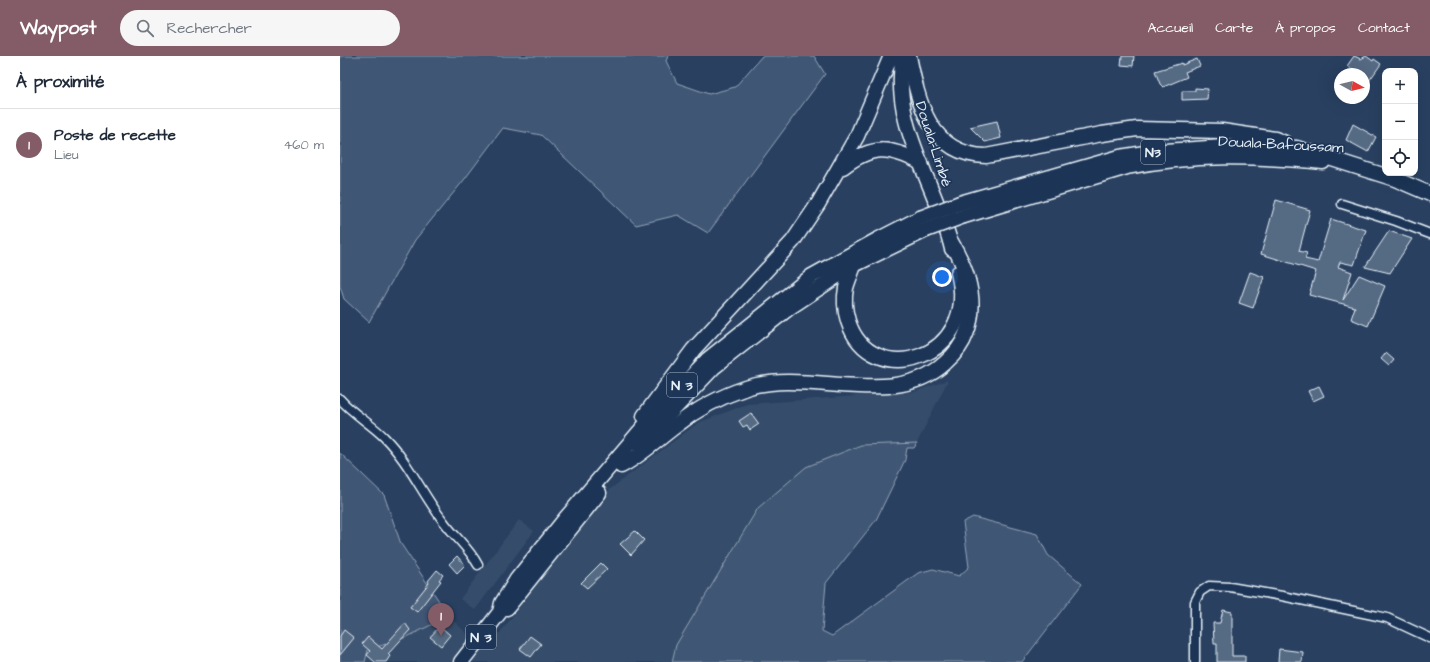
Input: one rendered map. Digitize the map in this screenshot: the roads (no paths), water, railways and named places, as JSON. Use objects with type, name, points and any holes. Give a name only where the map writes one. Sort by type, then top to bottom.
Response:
[{"type":"highway","points":[[619,462],[656,397],[693,350],[793,241],[818,204],[857,136],[891,56]]},
{"type":"highway","name":"Douala-Limbé","points":[[903,56],[900,78],[903,111],[950,240]]},
{"type":"highway","points":[[909,56],[919,100],[932,128],[952,146],[962,152],[977,156],[998,154],[1102,134],[1156,128],[1222,131],[1248,134],[1275,139],[1297,148]]},
{"type":"highway","name":"Douala-Bafoussam","points":[[923,224],[962,209],[1103,162],[1137,154],[1230,147],[1297,148],[1350,164]]},
{"type":"highway","points":[[838,170],[857,156],[876,151],[893,151],[921,163]]},
{"type":"highway","name":"Douala-Bafoussam","points":[[962,209],[1148,163],[1194,158],[1256,156],[1350,164]]},
{"type":"highway","points":[[1350,164],[1395,179],[1430,194]]},
{"type":"highway","name":"N 3","points":[[462,662],[500,612],[506,608],[521,592],[652,417],[707,360],[819,272],[877,240],[923,224]]},
{"type":"highway","name":"N 3","points":[[619,462],[714,367],[789,308],[854,265],[923,224]]},
{"type":"highway","points":[[619,462],[648,449],[684,420],[716,400],[747,387],[775,382],[868,386],[908,384],[937,371],[951,358],[964,341],[971,319],[971,292],[966,269],[961,257],[950,240]]},
{"type":"highway","points":[[854,265],[846,288],[845,300],[846,314],[850,326],[859,342],[867,350],[883,357],[908,359],[926,355],[939,346],[950,334],[959,313],[961,289],[950,240]]},
{"type":"street","points":[[1342,204],[1396,221],[1430,234]]},
{"type":"street","points":[[340,399],[383,436],[400,456],[444,523],[471,552],[478,564]]},
{"type":"street","points":[[1195,662],[1195,602],[1200,592],[1209,586],[1230,587],[1387,618],[1430,638]]},
{"type":"place","name":"Poste de recette","points":[[441,636]]}]
